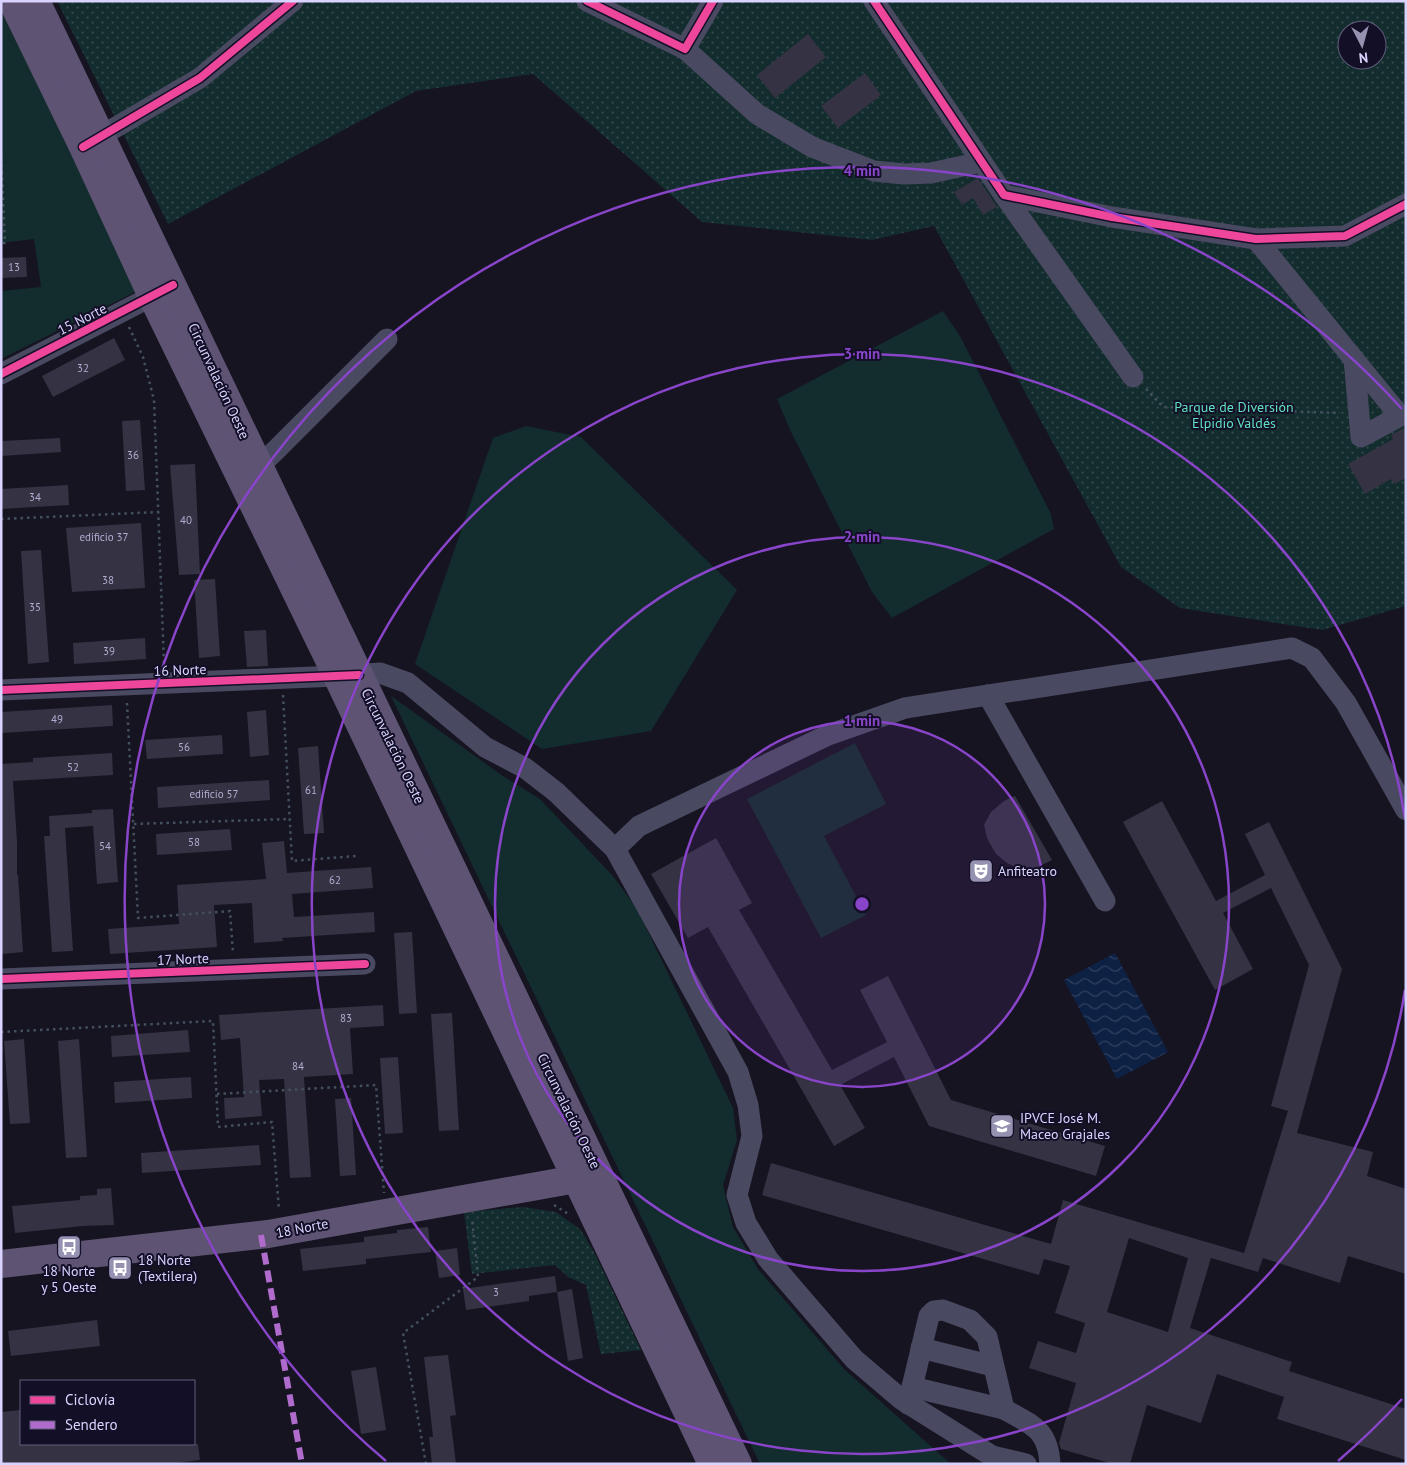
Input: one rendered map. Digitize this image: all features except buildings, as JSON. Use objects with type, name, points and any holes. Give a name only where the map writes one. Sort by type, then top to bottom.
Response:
[{"type":"main road","name":"Circunvalación Oeste","points":[[12,1],[92,141]]},
{"type":"main road","name":"Circunvalación Oeste","points":[[36,1],[92,141],[588,1177],[738,1464]]},
{"type":"main road","name":"Circunvalación Oeste","points":[[348,676],[552,1127],[588,1177],[586,1221],[712,1464]]},
{"type":"main road","points":[[522,1188],[542,1174],[552,1151],[552,1127]]},
{"type":"main road","name":"18 Norte","points":[[1,1264],[281,1232],[588,1177]]},
{"type":"main road","points":[[522,1188],[553,1195],[582,1206],[586,1221]]},
{"type":"street","points":[[92,141],[200,78],[293,1]]},
{"type":"street","points":[[587,1],[685,49],[757,114],[812,147],[874,170],[904,174],[931,173],[981,162]]},
{"type":"street","points":[[685,49],[713,1]]},
{"type":"street","points":[[874,1],[981,162],[1133,377]]},
{"type":"street","points":[[1004,195],[1112,217],[1256,239],[1345,236],[1406,204]]},
{"type":"street","points":[[1256,239],[1354,359],[1400,416],[1362,437],[1354,359]]},
{"type":"street","name":"15 Norte","points":[[1,374],[163,291]]},
{"type":"street","points":[[249,470],[388,339]]},
{"type":"street","points":[[615,849],[639,826],[828,736],[905,708],[1292,648],[1312,658],[1346,703],[1406,810]]},
{"type":"street","name":"16 Norte","points":[[1,690],[348,676],[380,673],[408,683],[485,747],[525,768],[556,792],[615,849],[738,1072],[748,1105],[752,1136],[737,1196],[746,1223],[768,1259],[854,1359],[901,1399],[910,1395],[996,1460],[1026,1464]]},
{"type":"street","points":[[988,696],[1105,901]]},
{"type":"street","name":"17 Norte","points":[[1,979],[365,964]]},
{"type":"street","points":[[1004,1409],[987,1337],[970,1320],[943,1310],[934,1311],[928,1316],[910,1395],[1004,1409],[1039,1430],[1049,1450],[1050,1464]]},
{"type":"street","points":[[921,1348],[994,1366]]},
{"type":"path","points":[[1,152],[5,243],[1,243]]},
{"type":"path","points":[[122,312],[143,357],[154,400],[165,683]]},
{"type":"path","points":[[1133,377],[1163,407],[1359,414]]},
{"type":"path","points":[[1,520],[159,512]]},
{"type":"path","points":[[282,678],[292,861],[356,856]]},
{"type":"path","points":[[126,685],[138,918],[230,911],[234,969]]},
{"type":"path","points":[[133,824],[290,819]]},
{"type":"path","points":[[1,1032],[213,1021],[218,1127],[272,1122],[281,1232]]},
{"type":"path","points":[[216,1094],[376,1086],[386,1212]]},
{"type":"path","points":[[553,1204],[586,1221]]},
{"type":"path","points":[[426,1464],[403,1333],[478,1277],[471,1212]]},
{"type":"green space","name":"Parque de Diversión Elpidio Valdés","points":[[57,1],[1406,1],[1406,606],[1322,630],[1180,608],[1121,567],[934,226],[872,240],[702,222],[533,74],[416,91],[168,224]]},
{"type":"green space","points":[[1,8],[137,291],[1,359],[1,291],[41,287],[34,239],[1,243]]},
{"type":"green space","points":[[943,311],[960,336],[1051,514],[1054,529],[892,618],[872,592],[790,430],[777,399]]},
{"type":"green space","points":[[526,426],[581,437],[737,590],[651,731],[542,749],[415,664],[493,438]]},
{"type":"green space","points":[[391,696],[503,776],[540,799],[612,875],[636,907],[733,1108],[737,1140],[723,1185],[733,1227],[758,1269],[844,1369],[951,1464],[760,1464]]},
{"type":"green space","points":[[855,743],[886,804],[824,836],[866,915],[821,938],[747,799]]},
{"type":"green space","points":[[523,1207],[556,1212],[581,1230],[596,1256],[641,1350],[601,1354],[586,1285],[568,1277],[555,1265],[472,1274],[464,1212]]},
{"type":"water","points":[[1115,953],[1168,1052],[1117,1079],[1064,980]]},
{"type":"marked path","points":[[261,1235],[302,1464]]},
{"type":"cycle path","points":[[83,147],[200,78],[293,1]]},
{"type":"cycle path","points":[[587,1],[685,49],[713,1]]},
{"type":"cycle path","points":[[874,1],[1004,195],[1112,217],[1256,239],[1345,236],[1406,204]]},
{"type":"cycle path","points":[[1,374],[173,285]]},
{"type":"cycle path","points":[[1,690],[359,675]]},
{"type":"cycle path","points":[[1,979],[365,964]]},
{"type":"place","name":"Anfiteatro","points":[[981,871]]},
{"type":"place","name":"IPVCE José M. Maceo Grajales","points":[[1002,1126]]},
{"type":"place","name":"18 Norte y 5 Oeste","points":[[69,1247]]},
{"type":"place","name":"18 Norte (Textilera)","points":[[120,1268]]}]
